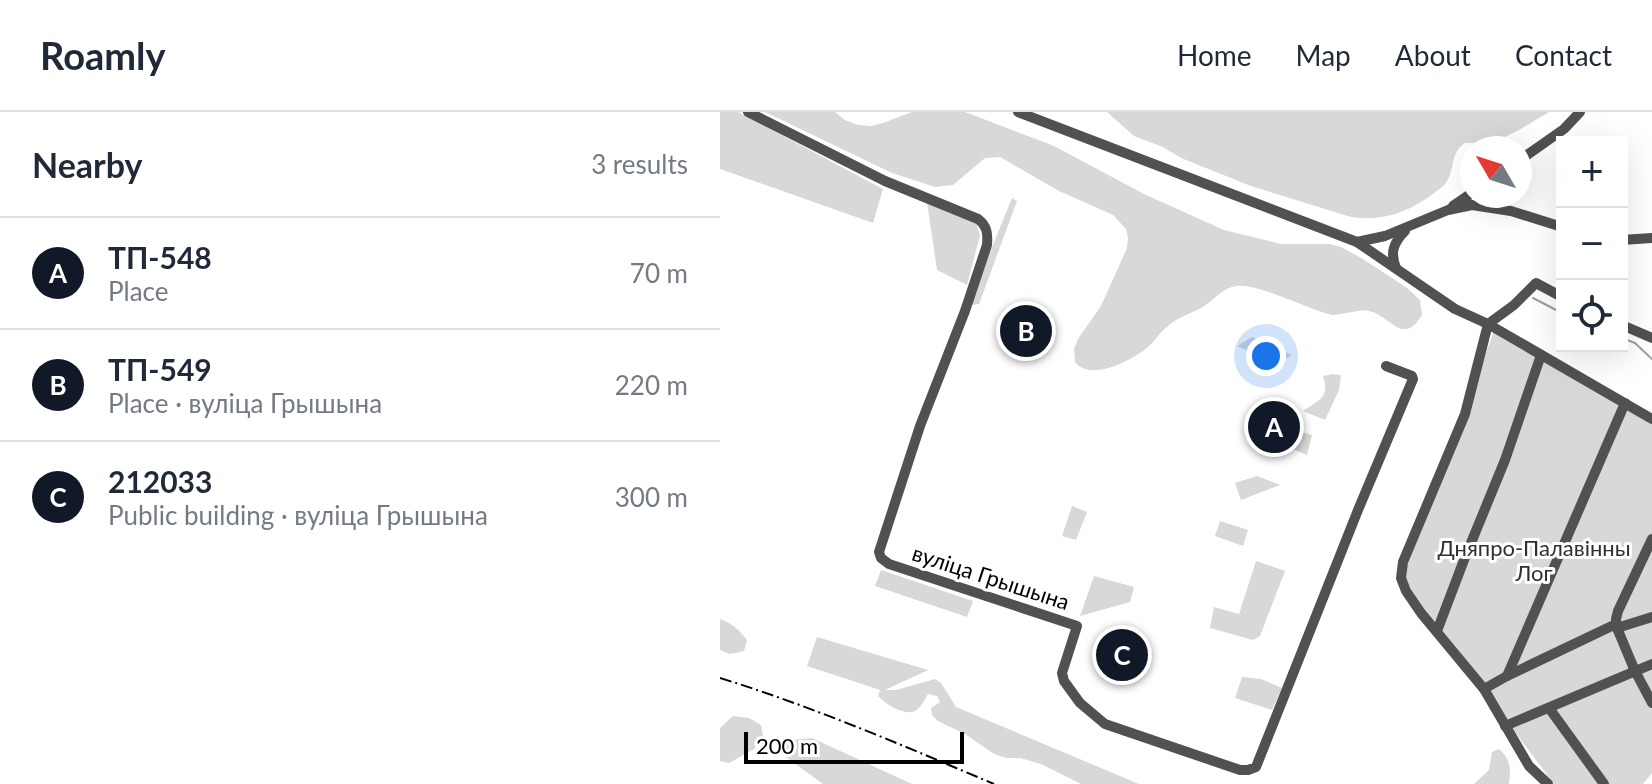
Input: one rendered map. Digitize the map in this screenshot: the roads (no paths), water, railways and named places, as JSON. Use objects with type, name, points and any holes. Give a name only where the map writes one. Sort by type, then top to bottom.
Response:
[{"type":"street","name":"вуліца Грышына","points":[[748,112],[885,181],[984,224],[988,237],[983,258],[920,426],[879,552],[889,564],[1077,626],[1062,673],[1064,681],[1080,703],[1105,724],[1240,770],[1256,767],[1413,379],[1386,366]]},
{"type":"street","points":[[1018,112],[1357,242],[1455,309],[1488,324],[1652,419]]},
{"type":"street","points":[[1532,152],[1564,129],[1580,112]]},
{"type":"street","points":[[1448,210],[1460,202]]},
{"type":"street","points":[[1357,242],[1385,236],[1462,206],[1484,205],[1556,225]]},
{"type":"street","points":[[1396,268],[1392,251],[1408,226]]},
{"type":"street","points":[[1628,240],[1652,238]]},
{"type":"street","points":[[1548,784],[1529,766],[1484,689],[1421,613],[1406,591],[1401,574],[1403,562],[1465,414],[1488,324],[1514,305],[1536,283],[1556,294]]},
{"type":"street","points":[[1628,328],[1652,338]]},
{"type":"street","points":[[1437,631],[1505,460],[1541,355]]},
{"type":"street","points":[[1507,676],[1625,403]]},
{"type":"street","points":[[1652,539],[1618,611],[1616,626],[1652,703]]},
{"type":"street","points":[[1484,689],[1616,626],[1652,617]]},
{"type":"street","points":[[1505,726],[1652,664]]},
{"type":"street","points":[[1549,708],[1604,784]]},
{"type":"waterway","points":[[1533,298],[1556,310]]},
{"type":"waterway","points":[[1628,340],[1652,359]]},
{"type":"railway","points":[[720,678],[824,714],[994,784]]},
{"type":"place","name":"ТП-549","points":[[1026,331]]},
{"type":"place","name":"ТП-548","points":[[1274,427]]},
{"type":"place","name":"212033","points":[[1122,655]]},
{"type":"park label","name":"Дняпро-Палавінны Лог","points":[[1534,560]]}]
